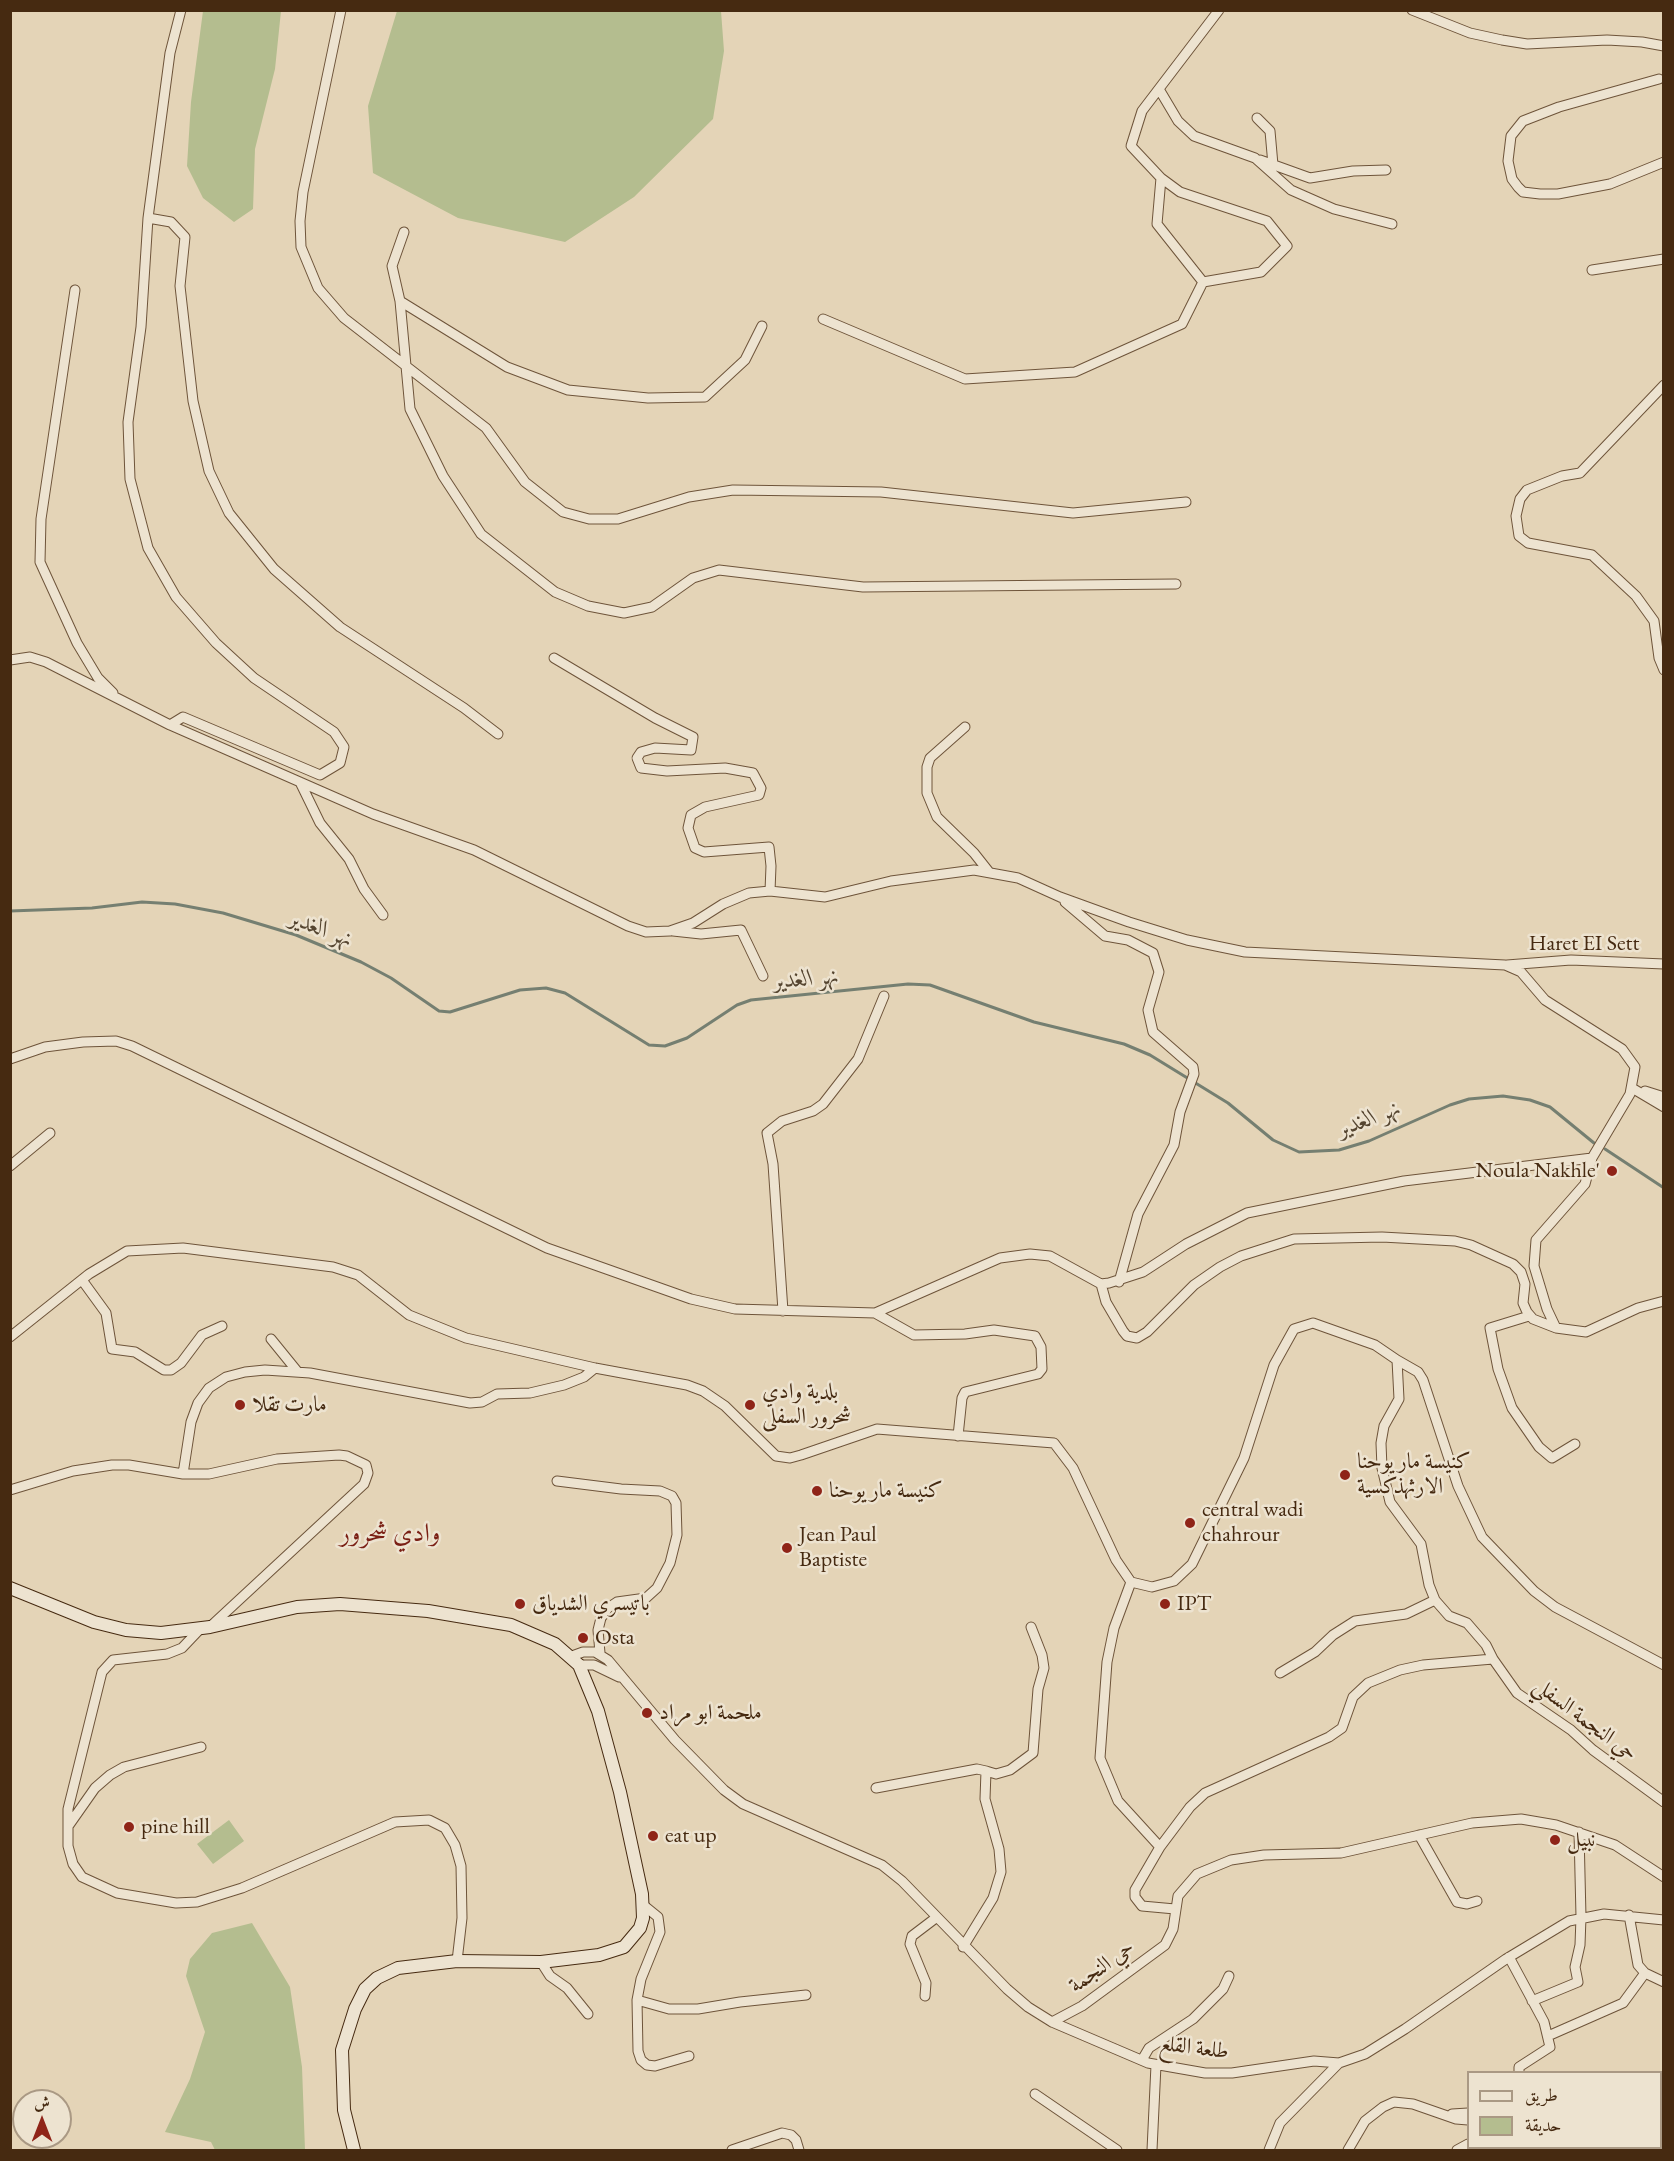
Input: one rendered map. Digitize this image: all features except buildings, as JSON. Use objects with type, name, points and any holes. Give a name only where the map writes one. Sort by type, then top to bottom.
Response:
[{"type":"main road","points":[[10,1588],[94,1622],[126,1630],[161,1633],[206,1628],[297,1607],[340,1604],[428,1611],[511,1625],[536,1635],[575,1661],[598,1711],[620,1792],[642,1904],[643,1918],[640,1928],[624,1947],[599,1955],[541,1962],[457,1961],[398,1968],[377,1978],[360,1999],[347,2029],[342,2050],[344,2110],[354,2151]]},
{"type":"street","points":[[170,725],[183,717],[320,775],[340,763],[344,747],[334,732],[254,678],[216,643],[176,597],[148,548],[130,479],[128,422],[141,327],[148,218],[170,53],[181,10]]},
{"type":"street","points":[[340,10],[303,192],[300,221],[301,247],[318,288],[344,318],[486,428],[525,482],[563,512],[589,519],[618,519],[688,497],[733,490],[881,492],[1073,513],[1186,502]]},
{"type":"street","points":[[1203,282],[1261,272],[1287,246],[1267,221],[1180,192],[1161,178],[1131,146],[1142,111],[1219,10]]},
{"type":"street","points":[[1412,10],[1470,33],[1510,41],[1547,44],[1607,40],[1664,46]]},
{"type":"street","points":[[1659,79],[1559,107],[1523,121],[1511,136],[1508,160],[1512,178],[1518,187],[1523,192],[1540,194],[1558,194],[1610,184],[1664,162]]},
{"type":"street","points":[[1159,89],[1178,122],[1194,136],[1273,165],[1310,178],[1353,171],[1386,170]]},
{"type":"street","points":[[1257,117],[1270,131],[1273,165]]},
{"type":"street","points":[[1255,158],[1291,190],[1334,209],[1392,224]]},
{"type":"street","points":[[1161,178],[1157,224],[1203,282]]},
{"type":"street","points":[[148,218],[171,222],[184,237],[180,286],[193,401],[209,471],[229,513],[274,569],[340,627],[464,708],[498,734]]},
{"type":"street","points":[[404,232],[392,266],[400,301],[410,409],[443,476],[481,534],[555,592],[588,606],[624,613],[652,607],[693,578],[719,570],[863,587],[1176,584]]},
{"type":"street","points":[[1592,270],[1664,259]]},
{"type":"street","points":[[823,319],[965,379],[1075,372],[1182,324],[1203,282]]},
{"type":"street","points":[[75,290],[41,519],[40,562],[77,643],[98,678],[121,701]]},
{"type":"street","points":[[400,301],[507,367],[568,390],[648,398],[705,397],[745,360],[762,326]]},
{"type":"street","points":[[1664,385],[1580,473],[1562,476],[1527,490],[1520,499],[1516,516],[1519,536],[1528,543],[1592,555],[1636,596],[1654,621],[1659,658],[1664,670]]},
{"type":"street","points":[[10,660],[30,657],[46,662],[170,725],[373,814],[474,850],[628,926],[646,932],[670,931],[701,934],[741,930],[763,976]]},
{"type":"street","points":[[554,658],[655,718],[693,737],[691,750],[656,748],[641,752],[637,763],[641,768],[668,771],[725,768],[753,773],[761,788],[759,795],[705,807],[691,815],[688,828],[695,848],[704,852],[769,847],[770,891]]},
{"type":"street","points":[[965,727],[930,758],[927,766],[927,793],[937,817],[974,853],[989,872]]},
{"type":"street","points":[[300,782],[320,823],[349,859],[364,889],[383,915]]},
{"type":"street","points":[[670,931],[693,923],[723,904],[749,893],[770,891],[825,897],[925,875],[974,870],[1018,878],[1060,897],[1105,936],[1128,940],[1153,953],[1159,972],[1148,1010],[1153,1032],[1193,1067],[1194,1080],[1180,1112],[1174,1144],[1138,1214],[1119,1282]]},
{"type":"street","name":"Haret EI Sett","points":[[1060,897],[1167,934],[1245,952],[1504,965],[1571,960],[1664,964]]},
{"type":"street","points":[[1504,965],[1521,972],[1545,1000],[1622,1048],[1635,1067],[1636,1090],[1592,1158],[1585,1185],[1569,1205],[1545,1228],[1534,1249],[1533,1266],[1537,1281],[1556,1328]]},
{"type":"street","points":[[783,1311],[773,1164],[767,1133],[782,1121],[813,1111],[823,1104],[858,1059],[884,996]]},
{"type":"street","points":[[10,1059],[45,1047],[83,1042],[116,1041],[132,1046],[547,1248],[691,1299],[735,1309],[875,1313],[1000,1258],[1030,1254],[1050,1256],[1101,1284],[1119,1282],[1143,1272],[1186,1244],[1247,1214],[1404,1181],[1592,1158]]},
{"type":"street","points":[[1636,1090],[1664,1097]]},
{"type":"street","points":[[1636,1090],[1664,1107]]},
{"type":"street","points":[[10,1166],[50,1133]]},
{"type":"street","points":[[1101,1284],[1106,1302],[1123,1331],[1127,1336],[1137,1338],[1147,1332],[1194,1285],[1220,1267],[1241,1256],[1294,1239],[1382,1237],[1455,1241],[1483,1250],[1513,1264],[1521,1272],[1525,1284],[1523,1303],[1529,1316]]},
{"type":"street","points":[[10,1337],[117,1254],[160,1248],[214,1250],[333,1267],[358,1275],[409,1315],[424,1322],[502,1348],[687,1385],[703,1391],[726,1406],[776,1456],[790,1458],[877,1429],[1048,1442],[1060,1447],[1073,1468],[1116,1560],[1131,1582],[1152,1587],[1162,1586],[1185,1574],[1192,1564],[1244,1458],[1274,1365],[1294,1329],[1304,1324],[1322,1325],[1375,1345],[1418,1372],[1423,1380],[1458,1486],[1482,1537],[1534,1591],[1550,1603],[1664,1665]]},
{"type":"street","points":[[82,1280],[106,1313],[112,1349],[135,1352],[164,1370],[171,1370],[181,1363],[202,1335],[222,1326]]},
{"type":"street","points":[[1575,1444],[1552,1458],[1539,1447],[1512,1408],[1498,1370],[1490,1328],[1529,1316],[1556,1328],[1586,1332],[1638,1308],[1664,1301]]},
{"type":"street","points":[[875,1313],[914,1335],[965,1334],[994,1330],[1035,1336],[1041,1347],[1042,1369],[1038,1374],[965,1392],[962,1398],[958,1436]]},
{"type":"street","points":[[271,1339],[297,1371]]},
{"type":"street","points":[[1280,1672],[1315,1652],[1333,1635],[1354,1621],[1406,1614],[1435,1600],[1429,1585],[1421,1544],[1394,1510],[1385,1488],[1381,1443],[1384,1426],[1399,1399],[1397,1360]]},
{"type":"street","points":[[183,1474],[191,1422],[198,1403],[209,1388],[226,1377],[245,1372],[297,1371],[470,1403],[482,1402],[497,1394],[530,1393],[564,1385],[584,1377],[595,1368]]},
{"type":"street","points":[[10,1490],[73,1471],[112,1465],[129,1465],[183,1474],[209,1474],[277,1459],[339,1455],[366,1465],[368,1473],[364,1484],[338,1510],[182,1648],[167,1654],[113,1660],[107,1664],[102,1672],[84,1751],[69,1794],[68,1827],[73,1864],[82,1877],[117,1893],[176,1903],[197,1902],[242,1888],[395,1822],[429,1820],[445,1828],[455,1845],[461,1866],[462,1918],[457,1961]]},
{"type":"street","points":[[557,1480],[621,1489],[660,1491],[672,1496],[676,1503],[677,1535],[670,1563],[657,1588],[646,1598],[617,1602],[608,1608],[601,1618],[598,1630],[600,1653],[675,1740],[724,1790],[743,1804],[882,1865],[902,1881],[963,1947],[1028,2007],[1052,2022]]},
{"type":"street","points":[[1131,1582],[1114,1628],[1107,1662],[1100,1758],[1118,1802],[1160,1847]]},
{"type":"street","name":"حي النجمة السفلي","points":[[1435,1600],[1449,1616],[1467,1623],[1486,1645],[1517,1693],[1571,1730],[1593,1750],[1664,1802]]},
{"type":"street","points":[[876,1788],[977,1769],[996,1774],[1010,1770],[1033,1753],[1038,1689],[1044,1668],[1042,1655],[1031,1627]]},
{"type":"street","points":[[600,1653],[583,1652],[575,1661],[594,1665],[621,1679]]},
{"type":"street","points":[[1175,1909],[1142,1906],[1135,1898],[1139,1879],[1190,1807],[1205,1793],[1316,1744],[1342,1728],[1353,1697],[1368,1683],[1400,1670],[1423,1665],[1493,1659]]},
{"type":"street","points":[[68,1827],[88,1796],[110,1775],[124,1767],[201,1746]]},
{"type":"street","points":[[963,1947],[993,1898],[1001,1872],[999,1849],[985,1799],[986,1771]]},
{"type":"street","name":"حي النجمة","points":[[1052,2022],[1082,2006],[1165,1945],[1173,1929],[1178,1896],[1197,1874],[1231,1860],[1264,1855],[1341,1853],[1472,1823],[1521,1819],[1579,1832],[1616,1845],[1664,1877]]},
{"type":"street","points":[[1532,2001],[1578,1982],[1575,1967],[1580,1945],[1581,1917],[1579,1832]]},
{"type":"street","points":[[1419,1835],[1457,1902],[1467,1904],[1478,1901]]},
{"type":"street","points":[[642,1904],[658,1917],[660,1932],[641,1979],[637,2000],[638,2051],[641,2060],[647,2065],[655,2066],[689,2056]]},
{"type":"street","points":[[1629,1915],[1634,1953],[1645,1973],[1664,1982]]},
{"type":"street","points":[[1269,2151],[1280,2123],[1339,2062],[1365,2054],[1509,1957],[1569,1921],[1581,1917],[1629,1915],[1664,1920]]},
{"type":"street","points":[[925,1996],[926,1983],[910,1944],[912,1936],[937,1917]]},
{"type":"street","points":[[1509,1957],[1545,2022],[1550,2047],[1519,2067],[1519,2071]]},
{"type":"street","points":[[541,1962],[550,1976],[567,1988],[588,2014]]},
{"type":"street","points":[[1548,2036],[1623,2003],[1645,1973]]},
{"type":"street","points":[[1142,2060],[1149,2048],[1193,2019],[1223,1989],[1229,1977]]},
{"type":"street","points":[[637,2000],[669,2009],[698,2009],[740,2001],[806,1995]]},
{"type":"street","name":"طلعة القلع","points":[[1052,2022],[1156,2065],[1205,2073],[1232,2073],[1314,2061],[1339,2062]]},
{"type":"street","points":[[1152,2151],[1156,2065]]},
{"type":"street","points":[[1035,2094],[1117,2151]]},
{"type":"street","points":[[1348,2151],[1365,2121],[1383,2106],[1394,2102],[1413,2104],[1467,2120]]},
{"type":"street","points":[[1443,2114],[1467,2113]]},
{"type":"street","points":[[732,2151],[782,2133],[791,2135],[796,2140],[799,2151]]},
{"type":"green space","points":[[203,11],[281,11],[275,69],[255,149],[253,209],[234,222],[203,198],[187,166],[191,102]]},
{"type":"green space","points":[[397,11],[721,11],[724,51],[713,119],[634,197],[565,242],[458,218],[373,173],[368,106]]},
{"type":"green space","points":[[229,1820],[244,1841],[213,1864],[197,1844]]},
{"type":"green space","points":[[252,1923],[290,1987],[302,2067],[305,2150],[215,2150],[211,2142],[165,2132],[190,2079],[205,2032],[186,1976],[190,1959],[212,1933]]},
{"type":"waterway","name":"نهر الغدير","points":[[10,911],[92,908],[142,902],[175,904],[223,913],[296,935],[361,962],[391,978],[439,1011],[450,1012],[520,990],[546,988],[565,993],[649,1045],[665,1046],[687,1038],[737,1005],[751,1000],[908,984],[930,985],[1034,1022],[1124,1044],[1150,1055],[1228,1103],[1273,1140],[1299,1152],[1339,1150],[1369,1141],[1450,1105],[1469,1099],[1503,1096],[1530,1100],[1550,1107],[1594,1143]]},
{"type":"waterway","name":"نهر الغدير","points":[[1605,1149],[1664,1188]]},
{"type":"place","name":"Noula Nakhle'","points":[[1612,1171]]},
{"type":"place","name":"مارت تقلا","points":[[240,1405]]},
{"type":"place","name":"بلدية وادي شحرور السفلى","points":[[750,1405]]},
{"type":"place","name":"كنيسة مار يوحنا الارثهذكسية","points":[[1345,1475]]},
{"type":"place","name":"كنيسة مار يوحنا","points":[[817,1491]]},
{"type":"place","name":"central wadi chahrour","points":[[1190,1523]]},
{"type":"place","name":"Jean Paul Baptiste","points":[[787,1548]]},
{"type":"place","name":"باتيسري الشدياق","points":[[520,1604]]},
{"type":"place","name":"IPT","points":[[1165,1604]]},
{"type":"place","name":"Osta","points":[[583,1638]]},
{"type":"place","name":"ملحمة ابو مراد","points":[[647,1713]]},
{"type":"place","name":"pine hill","points":[[129,1827]]},
{"type":"place","name":"eat up","points":[[653,1836]]},
{"type":"place","name":"نبيل","points":[[1555,1840]]},
{"type":"district","name":"وادي شحرور","points":[[390,1534]]}]
